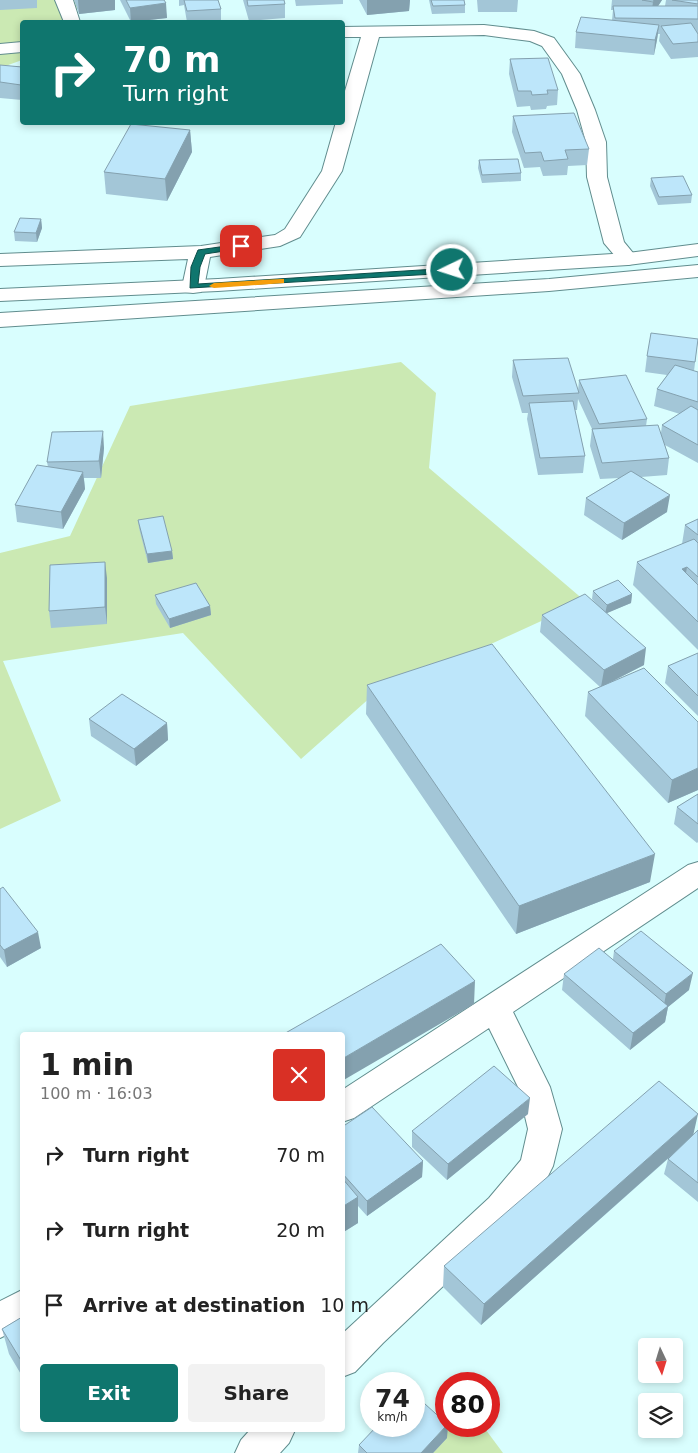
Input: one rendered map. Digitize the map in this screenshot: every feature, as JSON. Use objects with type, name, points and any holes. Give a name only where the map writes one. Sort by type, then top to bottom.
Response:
[{"type":"main road","points":[[64,0],[71,20]]},
{"type":"main road","points":[[345,32],[484,30],[534,36],[548,42],[571,74],[586,110],[596,142],[597,176],[614,243],[628,259]]},
{"type":"main road","points":[[345,125],[372,31]]},
{"type":"main road","points":[[0,49],[20,47]]},
{"type":"main road","points":[[0,260],[201,252],[280,240],[293,233],[332,170],[345,125]]},
{"type":"main road","points":[[0,295],[193,286],[628,259],[698,250]]},
{"type":"main road","points":[[193,286],[201,252]]},
{"type":"main road","points":[[0,320],[530,286],[698,271]]},
{"type":"main road","points":[[345,1106],[698,873]]},
{"type":"main road","points":[[345,1357],[370,1331],[501,1209],[536,1166],[545,1129],[534,1087],[495,1008]]},
{"type":"main road","points":[[0,1321],[20,1308]]},
{"type":"main road","points":[[254,1453],[274,1432]]},
{"type":"green space","points":[[0,0],[83,0],[68,20],[20,20],[20,61],[0,68]]},
{"type":"green space","points":[[401,362],[436,393],[429,468],[585,601],[419,677],[372,696],[301,759],[183,633],[3,661],[61,801],[0,829],[0,553],[70,536],[130,406]]},
{"type":"green space","points":[[435,1433],[435,1437],[491,1437],[503,1453],[419,1453]]},
{"type":"building","points":[[126,0],[164,0],[166,3],[130,8]]},
{"type":"building","points":[[184,0],[218,0],[221,9],[187,11]]},
{"type":"building","points":[[247,0],[284,0],[285,4],[248,6]]},
{"type":"building","points":[[431,0],[464,0],[465,5],[433,6]]},
{"type":"building","points":[[672,0],[698,0],[698,4]]},
{"type":"building","points":[[613,6],[698,6],[698,19],[615,18]]},
{"type":"building","points":[[581,17],[659,25],[655,40],[576,32]]},
{"type":"building","points":[[691,23],[698,34],[698,42],[673,44],[661,26]]},
{"type":"building","points":[[548,58],[558,90],[547,90],[548,94],[532,95],[531,91],[518,91],[510,59]]},
{"type":"building","points":[[0,65],[20,67],[20,85],[0,82]]},
{"type":"building","points":[[574,113],[589,149],[565,150],[568,159],[544,161],[541,152],[525,153],[513,116]]},
{"type":"building","points":[[130,125],[190,130],[165,179],[104,172]]},
{"type":"building","points":[[518,159],[521,173],[482,175],[479,160]]},
{"type":"building","points":[[683,176],[692,195],[659,197],[651,178]]},
{"type":"building","points":[[20,218],[41,219],[36,233],[14,232]]},
{"type":"building","points":[[651,333],[698,339],[695,362],[647,356]]},
{"type":"building","points":[[568,358],[579,393],[523,396],[513,360]]},
{"type":"building","points":[[675,365],[698,372],[698,402],[657,389]]},
{"type":"building","points":[[626,375],[647,419],[599,424],[579,380]]},
{"type":"building","points":[[573,401],[585,456],[540,458],[529,403]]},
{"type":"building","points":[[691,406],[698,410],[698,445],[662,425]]},
{"type":"building","points":[[658,425],[669,458],[602,463],[592,429]]},
{"type":"building","points":[[103,431],[99,461],[47,462],[52,432]]},
{"type":"building","points":[[37,465],[83,472],[61,512],[15,505]]},
{"type":"building","points":[[631,471],[670,495],[624,523],[586,498]]},
{"type":"building","points":[[163,516],[172,551],[147,554],[138,520]]},
{"type":"building","points":[[698,519],[698,535],[685,525]]},
{"type":"building","points":[[694,539],[698,543],[698,577],[687,567],[682,569],[698,585],[698,622],[637,562]]},
{"type":"building","points":[[105,562],[105,607],[49,611],[50,565]]},
{"type":"building","points":[[618,580],[632,594],[607,605],[593,591]]},
{"type":"building","points":[[196,583],[210,606],[169,619],[155,595]]},
{"type":"building","points":[[585,594],[646,648],[604,670],[542,615]]},
{"type":"building","points":[[492,644],[655,854],[519,906],[367,685]]},
{"type":"building","points":[[698,653],[698,696],[668,666]]},
{"type":"building","points":[[644,668],[698,722],[698,768],[672,780],[588,692]]},
{"type":"building","points":[[122,694],[167,723],[134,749],[89,719]]},
{"type":"building","points":[[698,794],[698,824],[677,807]]},
{"type":"building","points":[[3,887],[38,932],[4,950],[0,945],[0,889]]},
{"type":"building","points":[[641,931],[693,973],[666,994],[614,951]]},
{"type":"building","points":[[441,944],[475,981],[345,1057],[345,1032],[287,1032]]},
{"type":"building","points":[[599,948],[668,1006],[633,1033],[564,974]]},
{"type":"building","points":[[494,1066],[530,1098],[448,1164],[412,1131]]},
{"type":"building","points":[[659,1081],[698,1114],[484,1304],[444,1266]]},
{"type":"building","points":[[372,1107],[423,1161],[367,1201],[345,1176],[345,1125]]},
{"type":"building","points":[[698,1130],[698,1183],[668,1159]]},
{"type":"building","points":[[345,1182],[358,1197],[345,1205]]},
{"type":"building","points":[[20,1318],[20,1359],[2,1329]]},
{"type":"building","points":[[425,1404],[435,1413],[436,1437],[421,1453],[367,1453],[359,1445],[367,1437],[425,1437]]},
{"type":"slow traffic","points":[[214,286],[281,281]]},
{"type":"route","points":[[241,246],[201,252],[193,286],[452,270]]}]
